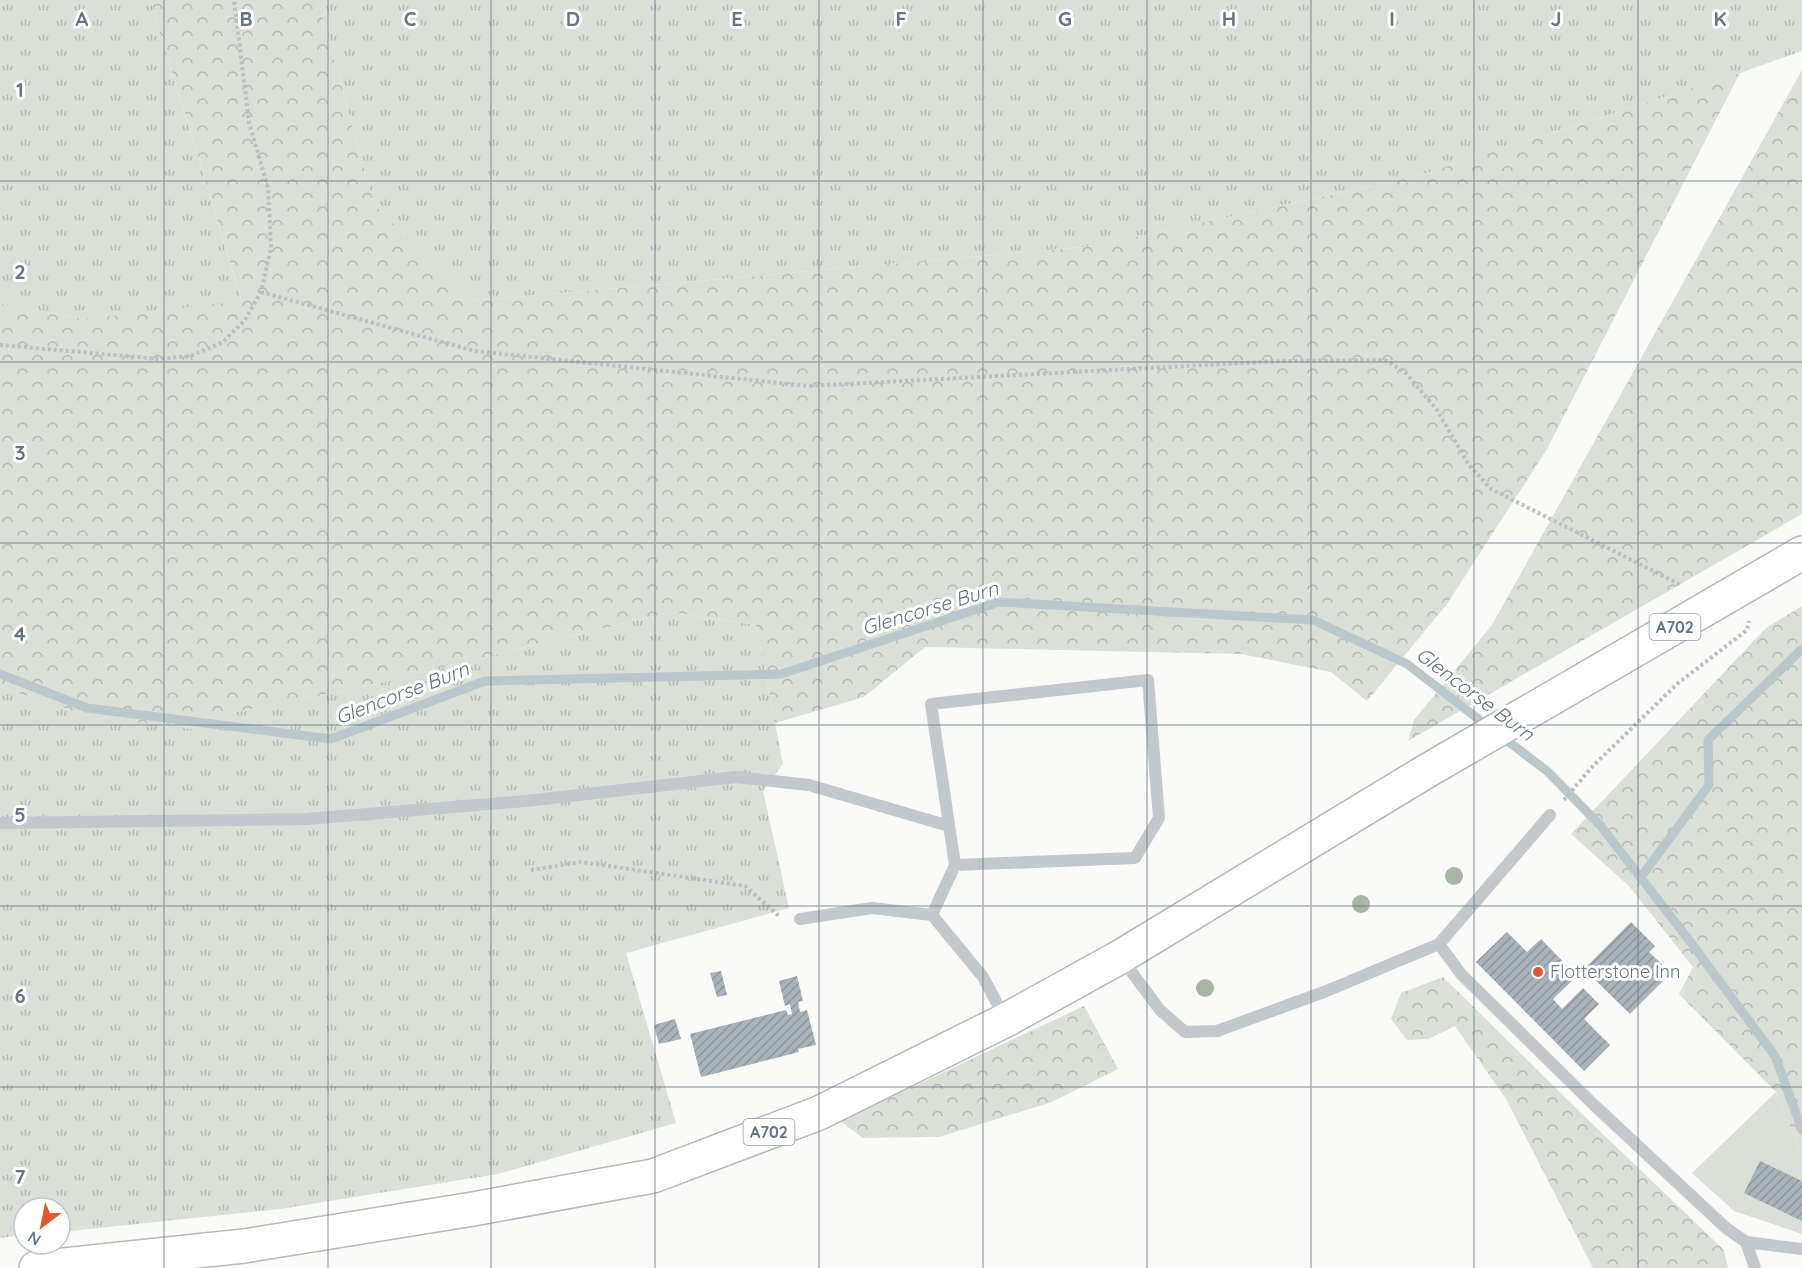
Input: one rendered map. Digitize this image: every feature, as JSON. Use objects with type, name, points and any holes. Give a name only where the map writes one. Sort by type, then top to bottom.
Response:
[{"type":"highway","name":"A702","points":[[36,1268],[244,1246],[473,1209],[653,1176],[819,1113],[1006,1020],[1120,957],[1425,772],[1802,553]]},
{"type":"lane","points":[[932,915],[955,865],[931,704],[1148,680],[1159,818],[1135,858],[955,865]]},
{"type":"lane","points":[[0,823],[307,819],[526,801],[736,777],[809,785],[949,826]]},
{"type":"lane","points":[[1120,957],[1160,1010],[1185,1032],[1217,1031],[1324,992],[1439,944],[1550,815]]},
{"type":"lane","points":[[800,919],[872,908],[932,915],[983,977],[1006,1020]]},
{"type":"lane","points":[[1439,944],[1461,974],[1594,1105],[1726,1228],[1746,1242],[1802,1249]]},
{"type":"lane","points":[[1746,1242],[1755,1268]]},
{"type":"path","points":[[0,345],[159,359],[191,356],[223,342],[245,320],[261,292],[271,248],[268,188],[249,122],[234,0]]},
{"type":"path","points":[[261,292],[475,351],[808,386],[1281,361],[1385,360],[1405,372],[1437,410],[1469,465],[1491,489],[1716,603]]},
{"type":"path","points":[[1550,815],[1591,768],[1677,684],[1747,630],[1758,579]]},
{"type":"path","points":[[531,870],[581,862],[745,886],[776,912],[784,924]]},
{"type":"green space","points":[[0,0],[150,0],[242,302],[85,319],[0,304]]},
{"type":"green space","points":[[150,0],[318,0],[374,204],[471,301],[1094,246],[1414,177],[1740,73],[1547,449],[1447,604],[1367,701],[1331,672],[1241,654],[925,647],[864,697],[775,723],[756,625],[670,612],[354,689],[221,715],[213,732],[88,716],[0,687],[0,304],[85,319],[242,301]]},
{"type":"green space","points":[[318,0],[1802,0],[1802,51],[1414,177],[1094,246],[471,301],[374,204]]},
{"type":"green space","points":[[1802,70],[1802,514],[1408,741],[1414,720],[1492,625]]},
{"type":"green space","points":[[1802,606],[1802,1156],[1776,1092],[1679,994],[1693,967],[1629,886],[1571,834],[1766,628]]},
{"type":"green space","points":[[670,612],[756,625],[783,764],[763,791],[789,908],[626,953],[676,1123],[498,1174],[280,1209],[72,1231],[72,1196],[12,1196],[12,1236],[0,1238],[0,687],[88,716],[221,715],[354,689]]},
{"type":"green space","points":[[1443,977],[1724,1250],[1728,1268],[1593,1268],[1506,1099],[1455,1026],[1428,1039],[1407,1040],[1391,1019],[1401,993]]},
{"type":"green space","points":[[1084,1006],[1118,1069],[1052,1102],[939,1137],[863,1138],[840,1121]]},
{"type":"green space","points":[[1776,1092],[1802,1156],[1802,1234],[1734,1211],[1692,1173]]},
{"type":"building","points":[[1631,922],[1655,946],[1649,952],[1671,973],[1630,1014],[1584,969]]},
{"type":"building","points":[[1507,932],[1527,952],[1541,939],[1577,976],[1553,999],[1562,1009],[1583,988],[1599,1004],[1584,1019],[1610,1045],[1584,1071],[1476,962]]},
{"type":"building","points":[[721,971],[727,995],[717,997],[710,973]]},
{"type":"building","points":[[797,976],[803,1001],[798,1002],[800,1012],[807,1010],[816,1045],[798,1049],[799,1052],[701,1077],[690,1034],[786,1010],[788,1015],[792,1014],[790,1004],[785,1006],[779,981]]},
{"type":"building","points":[[675,1019],[681,1039],[659,1044],[654,1025]]},
{"type":"building","points":[[1760,1161],[1802,1181],[1802,1221],[1744,1193]]},
{"type":"waterway","name":"Glencorse Burn","points":[[0,674],[87,708],[331,739],[485,681],[781,674],[999,602],[1313,620],[1407,664],[1490,728]]},
{"type":"waterway","points":[[1641,877],[1709,785],[1708,740],[1802,649]]},
{"type":"waterway","name":"Glencorse Burn","points":[[1501,736],[1547,771],[1600,825],[1689,940],[1775,1056],[1802,1130]]},
{"type":"place","name":"Flotterstone Inn","points":[[1538,972]]}]
